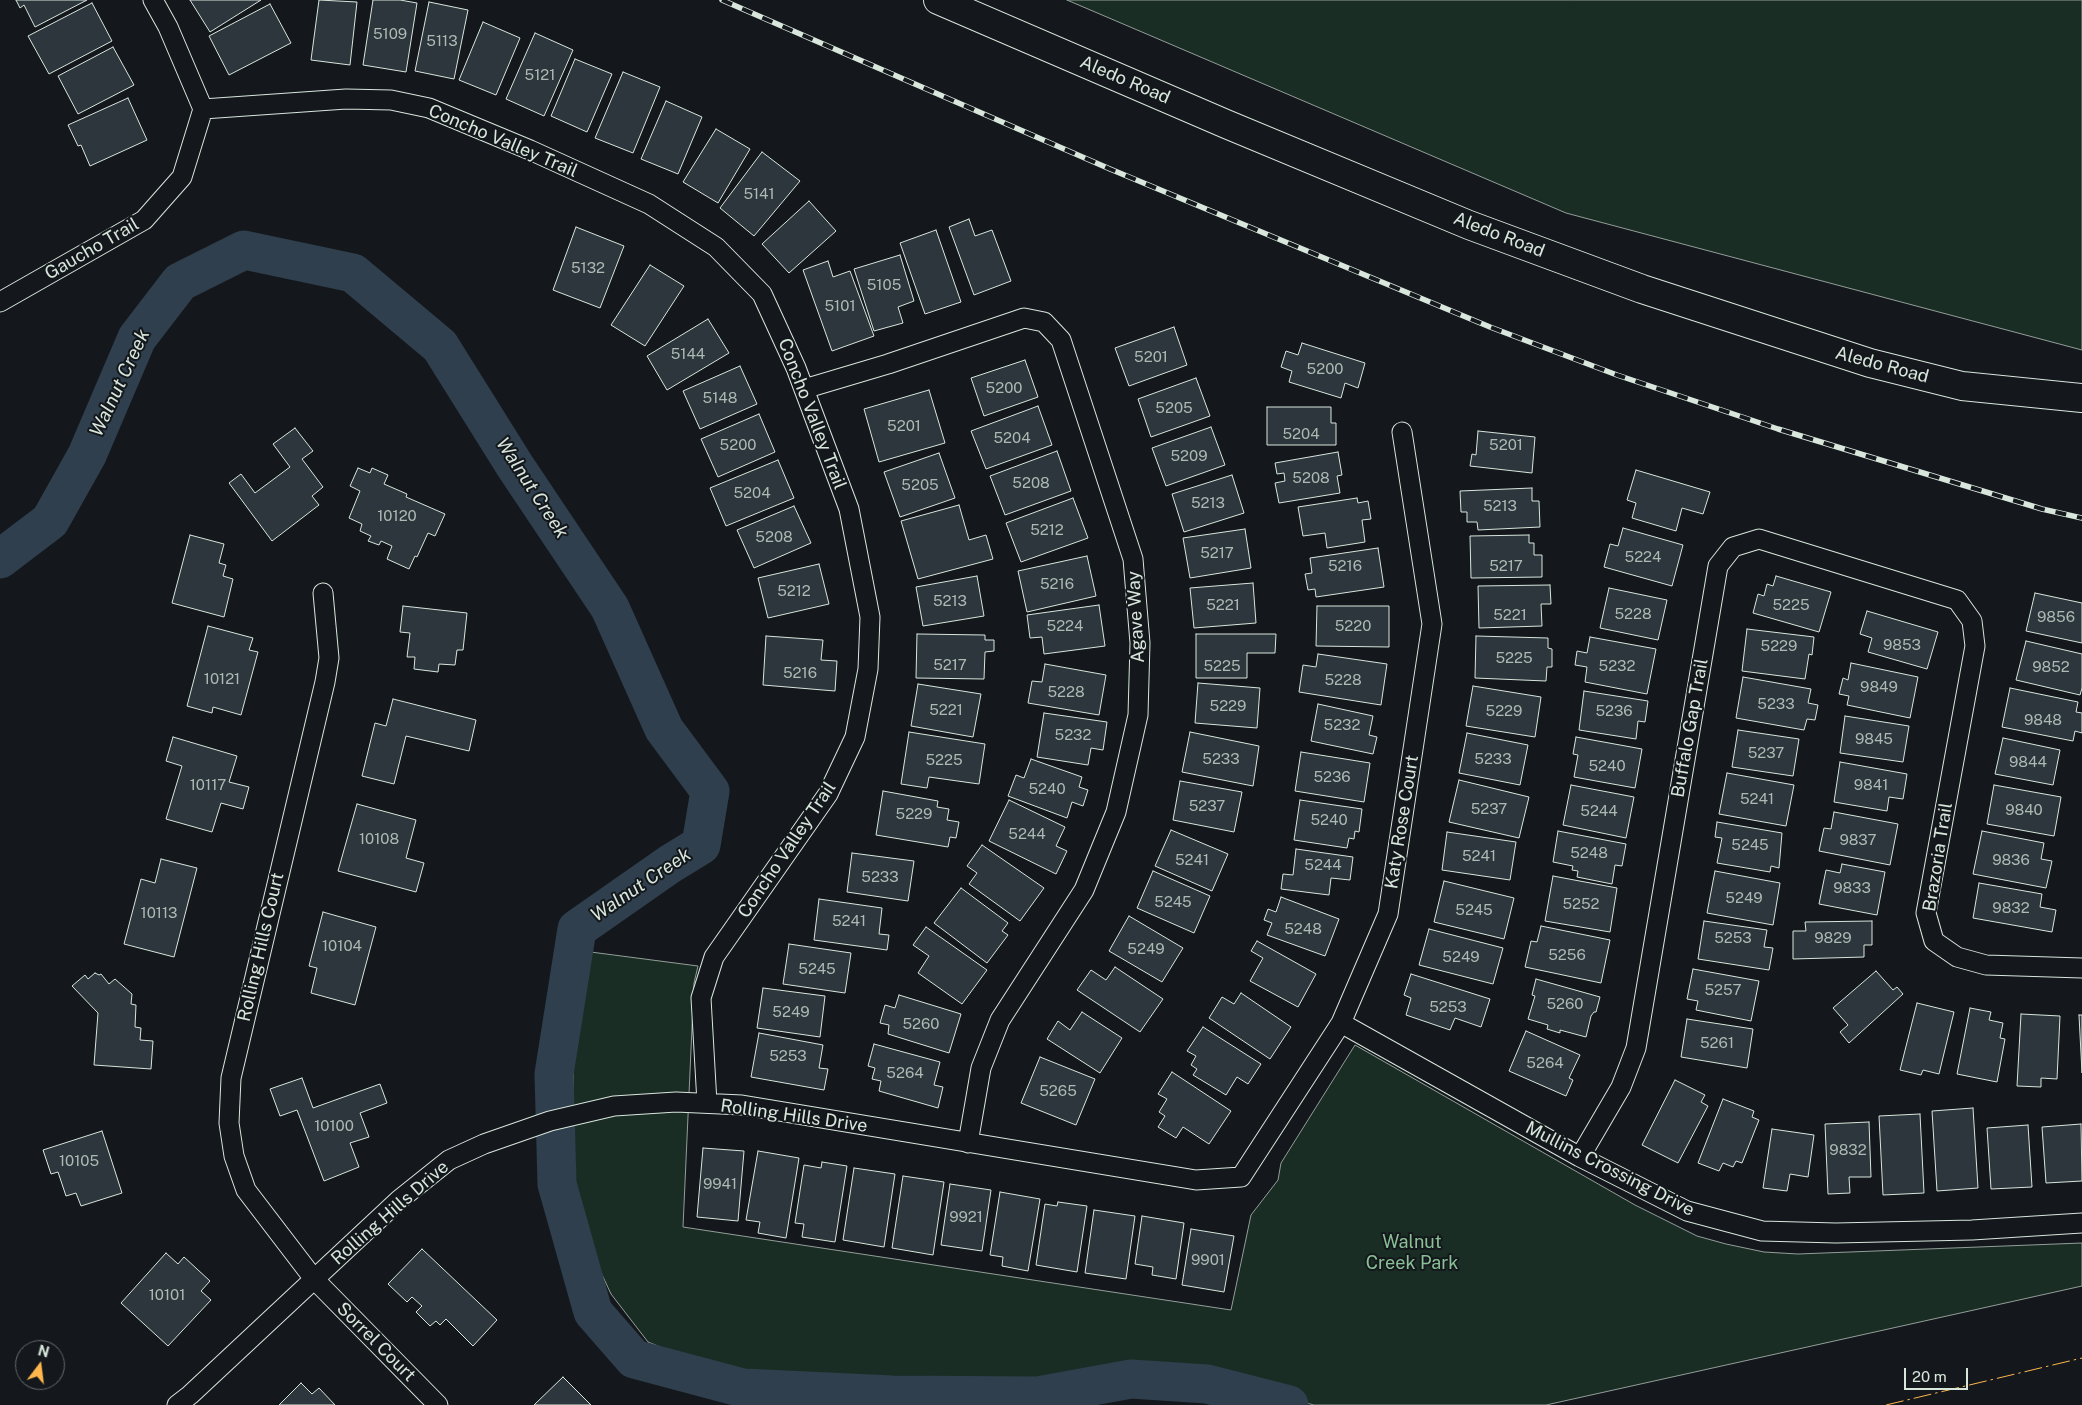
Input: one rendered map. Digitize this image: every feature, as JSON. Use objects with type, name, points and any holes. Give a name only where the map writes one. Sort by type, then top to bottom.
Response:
[{"type":"street","points":[[153,0],[168,28],[203,109]]},
{"type":"street","name":"Aledo Road","points":[[938,0],[1226,124],[1469,225],[1642,289],[1870,364],[1962,386],[2082,398]]},
{"type":"street","name":"Concho Valley Trail","points":[[203,109],[346,99],[391,100],[429,108],[530,150],[649,204],[716,247],[762,294],[804,388],[849,509],[870,617],[868,669],[855,737],[828,794],[714,957],[701,998],[707,1103]]},
{"type":"street","name":"Gaucho Trail","points":[[3,294],[144,220],[182,177],[203,109]]},
{"type":"street","name":"Agave Way","points":[[804,388],[888,364],[1024,318],[1044,322],[1061,340],[1133,559],[1140,643],[1138,715],[1116,812],[1084,890],[1000,1020],[981,1068],[968,1144]]},
{"type":"street","name":"Katy Rose Court","points":[[1241,1177],[1341,1023],[1388,914],[1432,624],[1402,432]]},
{"type":"street","name":"Buffalo Gap Trail","points":[[1580,1157],[1621,1087],[1636,1048],[1718,566],[1733,547],[1758,539],[1956,600],[1972,621]]},
{"type":"street","name":"Rolling Hills Court","points":[[314,1279],[246,1190],[234,1156],[229,1123],[230,1078],[325,682],[329,658],[323,593]]},
{"type":"street","name":"Brazoria Trail","points":[[1972,621],[1975,646],[1926,913],[1934,941],[1957,957],[1986,965],[2082,968]]},
{"type":"street","name":"Mullins Crossing Drive","points":[[1341,1023],[1580,1157],[1687,1211],[1762,1230],[1836,1233],[1972,1230],[2082,1223]]},
{"type":"street","name":"Rolling Hills Drive","points":[[177,1405],[399,1200],[449,1160],[484,1144],[550,1121],[614,1106],[676,1102],[742,1105],[968,1144],[1196,1180],[1241,1177]]},
{"type":"street","name":"Sorrel Court","points":[[314,1279],[438,1405]]},
{"type":"green space","points":[[1067,0],[2082,0],[2082,350],[1566,213]]},
{"type":"green space","name":"Walnut Creek Park","points":[[583,951],[698,966],[694,983],[683,1227],[1231,1310],[1251,1215],[1278,1180],[1281,1163],[1355,1045],[1635,1205],[1697,1236],[1764,1252],[1798,1254],[2082,1243],[2082,1286],[1546,1405],[1314,1405],[1194,1374],[1040,1379],[958,1379],[886,1383],[782,1379],[712,1368],[648,1342],[611,1294],[585,1238],[573,1184],[573,1014]]},
{"type":"building","points":[[16,0],[87,0],[35,27],[24,5],[20,8]]},
{"type":"building","points":[[190,0],[261,0],[210,32]]},
{"type":"building","points":[[319,0],[357,2],[350,65],[311,60]]},
{"type":"building","points":[[373,0],[400,0],[417,3],[406,72],[363,65]]},
{"type":"building","points":[[429,2],[468,10],[454,79],[415,71]]},
{"type":"building","points":[[92,3],[112,41],[49,74],[28,36]]},
{"type":"building","points":[[270,4],[291,43],[229,75],[209,36]]},
{"type":"building","points":[[483,22],[520,38],[496,95],[459,80]]},
{"type":"building","points":[[535,33],[573,50],[544,116],[506,99]]},
{"type":"building","points":[[113,47],[134,85],[78,114],[58,76]]},
{"type":"building","points":[[575,59],[612,74],[587,132],[551,116]]},
{"type":"building","points":[[623,72],[660,87],[633,153],[595,138]]},
{"type":"building","points":[[128,98],[147,140],[90,166],[81,145],[78,146],[68,125]]},
{"type":"building","points":[[666,101],[702,117],[678,174],[641,159]]},
{"type":"building","points":[[716,129],[750,149],[718,203],[683,182]]},
{"type":"building","points":[[762,152],[800,181],[754,236],[720,208]]},
{"type":"building","points":[[809,201],[836,231],[789,273],[762,244]]},
{"type":"building","points":[[969,219],[975,236],[992,230],[1011,281],[974,295],[949,227]]},
{"type":"building","points":[[576,227],[624,246],[600,308],[553,290]]},
{"type":"building","points":[[936,230],[961,302],[925,314],[900,243]]},
{"type":"building","points":[[900,255],[914,301],[898,307],[903,323],[874,331],[854,269]]},
{"type":"building","points":[[828,261],[833,277],[850,271],[874,336],[832,351],[803,270]]},
{"type":"building","points":[[650,265],[684,286],[645,346],[611,325]]},
{"type":"building","points":[[708,319],[729,353],[667,390],[647,356]]},
{"type":"building","points":[[1174,327],[1187,365],[1129,386],[1115,348]]},
{"type":"building","points":[[1302,343],[1365,363],[1358,388],[1345,383],[1341,398],[1289,382],[1292,371],[1281,367],[1286,351],[1298,355]]},
{"type":"building","points":[[1025,360],[1038,397],[984,416],[971,378]]},
{"type":"building","points":[[740,366],[757,404],[700,429],[683,391]]},
{"type":"building","points":[[1196,378],[1210,416],[1151,437],[1138,399]]},
{"type":"building","points":[[929,390],[945,443],[879,462],[864,409]]},
{"type":"building","points":[[1038,406],[1052,445],[986,469],[971,431]]},
{"type":"building","points":[[1267,407],[1331,407],[1331,423],[1336,423],[1336,445],[1267,445]]},
{"type":"building","points":[[759,414],[775,452],[718,477],[701,439]]},
{"type":"building","points":[[1211,427],[1225,465],[1166,486],[1152,448]]},
{"type":"building","points":[[295,428],[313,451],[302,459],[323,487],[312,496],[319,505],[272,541],[229,483],[241,474],[255,493],[290,467],[273,444]]},
{"type":"building","points":[[1478,431],[1535,437],[1532,473],[1470,466],[1472,454],[1476,455]]},
{"type":"building","points":[[1057,451],[1071,491],[1005,515],[990,476]]},
{"type":"building","points":[[1338,452],[1342,475],[1337,476],[1340,493],[1279,503],[1275,483],[1285,481],[1284,473],[1277,474],[1275,463]]},
{"type":"building","points":[[939,453],[955,498],[900,517],[884,472]]},
{"type":"building","points":[[778,460],[794,498],[726,526],[710,488]]},
{"type":"building","points":[[358,468],[370,473],[372,468],[388,475],[384,484],[407,494],[406,497],[445,514],[435,536],[428,533],[409,569],[387,559],[392,546],[381,541],[379,545],[368,541],[371,536],[360,531],[362,524],[349,518],[360,491],[350,486]]},
{"type":"building","points":[[1636,470],[1710,492],[1703,514],[1682,508],[1676,531],[1632,518],[1636,503],[1627,500]]},
{"type":"building","points":[[1232,475],[1244,513],[1184,532],[1172,494]]},
{"type":"building","points":[[1532,488],[1532,501],[1539,501],[1540,527],[1478,530],[1477,522],[1467,522],[1467,512],[1461,512],[1460,491]]},
{"type":"building","points":[[1073,498],[1088,538],[1021,562],[1006,523]]},
{"type":"building","points":[[1357,498],[1358,503],[1368,501],[1371,519],[1362,520],[1365,542],[1327,548],[1325,533],[1303,536],[1298,507]]},
{"type":"building","points":[[959,505],[969,540],[986,535],[993,559],[918,579],[901,521]]},
{"type":"building","points":[[794,506],[811,543],[754,568],[737,530]]},
{"type":"building","points":[[1623,528],[1683,545],[1672,586],[1604,567],[1610,544],[1618,546]]},
{"type":"building","points":[[1245,529],[1251,568],[1190,578],[1183,538]]},
{"type":"building","points":[[190,535],[224,544],[219,563],[226,565],[223,576],[233,579],[224,617],[172,603]]},
{"type":"building","points":[[1529,535],[1529,543],[1534,543],[1534,555],[1542,555],[1542,577],[1471,578],[1470,536]]},
{"type":"building","points":[[1378,548],[1384,587],[1316,597],[1315,589],[1308,590],[1305,574],[1312,573],[1310,558]]},
{"type":"building","points":[[1087,556],[1096,596],[1027,612],[1018,571]]},
{"type":"building","points":[[819,564],[829,604],[768,618],[758,578]]},
{"type":"building","points":[[977,576],[984,616],[923,626],[916,587]]},
{"type":"building","points":[[1776,576],[1831,592],[1819,632],[1753,613],[1758,594],[1764,596],[1767,584],[1773,586]]},
{"type":"building","points":[[1253,583],[1256,623],[1194,628],[1190,588]]},
{"type":"building","points":[[1550,585],[1551,604],[1541,604],[1542,626],[1479,628],[1478,586]]},
{"type":"building","points":[[1609,588],[1667,600],[1658,640],[1600,628]]},
{"type":"building","points":[[2035,593],[2082,603],[2082,643],[2026,631]]},
{"type":"building","points":[[1099,605],[1105,646],[1044,654],[1042,637],[1030,638],[1027,615]]},
{"type":"building","points":[[403,606],[467,613],[463,650],[457,650],[455,665],[439,664],[438,672],[414,669],[415,657],[407,657],[410,633],[400,632]]},
{"type":"building","points":[[1317,606],[1389,606],[1389,647],[1316,646]]},
{"type":"building","points":[[1867,611],[1938,632],[1927,669],[1868,652],[1872,638],[1860,634]]},
{"type":"building","points":[[208,626],[253,638],[249,650],[258,652],[241,715],[213,707],[212,713],[187,706]]},
{"type":"building","points":[[1747,629],[1814,637],[1812,655],[1809,654],[1805,679],[1742,671]]},
{"type":"building","points":[[917,634],[985,635],[985,640],[994,640],[994,651],[985,652],[984,679],[916,678]]},
{"type":"building","points":[[1196,634],[1276,634],[1275,653],[1247,653],[1247,678],[1196,678]]},
{"type":"building","points":[[766,636],[823,640],[821,660],[837,661],[835,691],[763,685]]},
{"type":"building","points":[[1476,636],[1548,638],[1548,648],[1552,649],[1552,667],[1547,667],[1546,681],[1475,678]]},
{"type":"building","points":[[1590,637],[1656,649],[1647,694],[1585,682],[1587,667],[1575,665],[1577,651],[1587,653]]},
{"type":"building","points":[[2026,641],[2082,654],[2082,688],[2080,695],[2016,680]]},
{"type":"building","points":[[1318,654],[1387,664],[1381,705],[1299,692],[1303,665],[1316,667]]},
{"type":"building","points":[[1851,663],[1918,677],[1910,718],[1847,705],[1849,696],[1839,694],[1843,678],[1848,680]]},
{"type":"building","points":[[1045,664],[1106,675],[1099,715],[1028,703],[1032,681],[1042,682]]},
{"type":"building","points":[[1743,677],[1811,689],[1808,703],[1818,705],[1815,720],[1807,719],[1804,730],[1736,718]]},
{"type":"building","points":[[1198,683],[1260,688],[1257,728],[1195,723]]},
{"type":"building","points":[[918,684],[981,694],[973,737],[911,726]]},
{"type":"building","points":[[1473,686],[1541,697],[1535,737],[1466,726]]},
{"type":"building","points":[[2010,688],[2078,702],[2076,712],[2082,713],[2082,733],[2075,731],[2073,741],[2002,727]]},
{"type":"building","points":[[1584,691],[1648,701],[1645,722],[1638,721],[1636,739],[1579,730]]},
{"type":"building","points":[[393,699],[476,720],[469,751],[406,736],[394,784],[362,776],[375,723],[386,726]]},
{"type":"building","points":[[1318,704],[1373,716],[1369,735],[1377,737],[1373,754],[1311,741]]},
{"type":"building","points":[[1044,713],[1107,722],[1103,750],[1091,748],[1088,765],[1037,757]]},
{"type":"building","points":[[1845,716],[1909,726],[1903,762],[1840,753]]},
{"type":"building","points":[[1738,730],[1799,739],[1793,776],[1732,767]]},
{"type":"building","points":[[909,732],[985,744],[979,784],[929,777],[927,788],[901,784]]},
{"type":"building","points":[[1190,732],[1259,746],[1253,786],[1182,772]]},
{"type":"building","points":[[1467,733],[1528,745],[1520,785],[1459,773]]},
{"type":"building","points":[[173,737],[237,756],[229,782],[249,787],[243,809],[221,803],[212,832],[166,819],[182,766],[166,761]]},
{"type":"building","points":[[1576,737],[1642,749],[1635,788],[1574,777],[1578,755],[1573,754]]},
{"type":"building","points":[[2003,738],[2060,750],[2053,785],[1995,774]]},
{"type":"building","points":[[1301,752],[1370,763],[1364,802],[1295,791]]},
{"type":"building","points":[[1031,759],[1082,777],[1079,787],[1088,790],[1083,806],[1072,802],[1067,818],[1008,796],[1016,775],[1024,778]]},
{"type":"building","points":[[1840,762],[1907,774],[1903,799],[1889,797],[1887,811],[1834,802]]},
{"type":"building","points":[[1727,773],[1794,785],[1786,826],[1719,814]]},
{"type":"building","points":[[1459,780],[1529,797],[1519,838],[1449,822]]},
{"type":"building","points":[[1180,781],[1242,792],[1234,832],[1173,820]]},
{"type":"building","points":[[1571,785],[1634,797],[1626,838],[1563,825]]},
{"type":"building","points":[[1994,785],[2061,797],[2054,836],[1987,824]]},
{"type":"building","points":[[883,791],[938,801],[937,807],[949,809],[947,820],[959,822],[956,838],[950,837],[948,847],[876,835]]},
{"type":"building","points":[[1009,800],[1065,827],[1056,846],[1067,851],[1056,874],[989,841]]},
{"type":"building","points":[[1300,800],[1362,809],[1359,832],[1355,831],[1354,839],[1349,838],[1347,848],[1294,840]]},
{"type":"building","points":[[357,804],[416,820],[406,858],[424,863],[416,892],[338,871]]},
{"type":"building","points":[[1834,812],[1898,824],[1890,865],[1819,851],[1824,828],[1831,829]]},
{"type":"building","points":[[1717,822],[1782,833],[1779,868],[1771,866],[1770,872],[1717,863],[1722,838],[1715,837]]},
{"type":"building","points":[[1171,830],[1228,854],[1212,891],[1155,866]]},
{"type":"building","points":[[1558,831],[1626,844],[1622,866],[1615,865],[1612,884],[1577,877],[1578,871],[1572,870],[1573,866],[1553,862]]},
{"type":"building","points":[[1982,831],[2044,843],[2041,859],[2052,861],[2046,888],[1973,874]]},
{"type":"building","points":[[1447,832],[1516,842],[1510,880],[1442,870]]},
{"type":"building","points":[[982,845],[1044,888],[1020,921],[969,884],[977,873],[967,866]]},
{"type":"building","points":[[1296,849],[1353,857],[1350,880],[1331,878],[1329,895],[1281,889],[1283,874],[1293,875]]},
{"type":"building","points":[[852,853],[914,861],[908,901],[847,892]]},
{"type":"building","points":[[161,859],[197,868],[174,957],[124,944],[141,879],[155,883]]},
{"type":"building","points":[[1842,864],[1885,872],[1877,915],[1819,904],[1826,870],[1840,873]]},
{"type":"building","points":[[1153,871],[1210,896],[1194,933],[1137,908]]},
{"type":"building","points":[[1715,871],[1780,883],[1773,925],[1707,913]]},
{"type":"building","points":[[1553,876],[1617,888],[1610,932],[1545,921]]},
{"type":"building","points":[[1444,881],[1514,898],[1504,939],[1434,922]]},
{"type":"building","points":[[1979,883],[2042,894],[2040,907],[2056,910],[2052,932],[1973,918]]},
{"type":"building","points":[[961,888],[1008,923],[1002,931],[1008,935],[987,963],[934,923]]},
{"type":"building","points":[[1281,897],[1339,919],[1325,956],[1267,935],[1272,923],[1264,920],[1268,909],[1276,912]]},
{"type":"building","points":[[819,899],[882,908],[879,934],[889,935],[887,950],[814,940]]},
{"type":"building","points":[[323,912],[376,927],[355,1005],[311,993],[317,968],[309,966]]},
{"type":"building","points":[[1129,916],[1183,948],[1162,982],[1109,951]]},
{"type":"building","points":[[1704,921],[1767,930],[1764,947],[1773,948],[1769,970],[1698,959]]},
{"type":"building","points":[[1872,921],[1872,945],[1864,945],[1864,957],[1793,959],[1793,931],[1806,931],[1805,922]]},
{"type":"building","points":[[1541,926],[1610,940],[1601,983],[1525,967],[1531,941],[1537,942]]},
{"type":"building","points":[[926,927],[987,970],[962,1004],[918,973],[929,956],[913,945]]},
{"type":"building","points":[[1429,929],[1503,948],[1493,984],[1419,965]]},
{"type":"building","points":[[1257,941],[1316,974],[1298,1007],[1250,981],[1263,958],[1251,951]]},
{"type":"building","points":[[789,944],[851,953],[845,993],[783,984]]},
{"type":"building","points":[[1115,967],[1163,999],[1140,1032],[1077,990],[1091,970],[1106,980]]},
{"type":"building","points":[[1693,969],[1759,981],[1751,1021],[1696,1010],[1698,1001],[1687,999]]},
{"type":"building","points":[[1876,971],[1893,990],[1897,987],[1903,994],[1849,1043],[1840,1032],[1848,1025],[1833,1008]]},
{"type":"building","points":[[95,973],[101,974],[109,984],[115,979],[132,994],[131,1004],[136,1005],[135,1027],[141,1028],[140,1040],[153,1041],[151,1069],[94,1065],[98,1013],[72,986],[85,975],[88,979]]},
{"type":"building","points":[[1411,974],[1490,999],[1481,1027],[1455,1018],[1450,1030],[1406,1015],[1411,998],[1404,995]]},
{"type":"building","points":[[1536,979],[1600,997],[1596,1012],[1591,1016],[1586,1037],[1560,1030],[1560,1033],[1547,1029],[1548,1025],[1528,1019],[1535,996],[1532,995]]},
{"type":"building","points":[[763,988],[825,996],[820,1037],[757,1028]]},
{"type":"building","points":[[1241,993],[1291,1027],[1270,1059],[1209,1018],[1222,997],[1234,1004]]},
{"type":"building","points":[[899,995],[961,1014],[949,1053],[888,1034],[889,1025],[880,1023],[885,1005],[895,1008]]},
{"type":"building","points":[[1917,1003],[1954,1012],[1939,1074],[1923,1070],[1921,1075],[1900,1070]]},
{"type":"building","points":[[1970,1008],[1991,1012],[1989,1020],[2003,1023],[2000,1038],[2005,1039],[1997,1082],[1957,1074]]},
{"type":"building","points":[[1082,1012],[1122,1038],[1100,1073],[1047,1039],[1058,1021],[1070,1030]]},
{"type":"building","points":[[2021,1014],[2060,1016],[2057,1079],[2041,1078],[2041,1087],[2017,1086]]},
{"type":"building","points":[[2079,1015],[2082,1015],[2082,1073]]},
{"type":"building","points":[[1687,1019],[1753,1029],[1747,1068],[1681,1057]]},
{"type":"building","points":[[1203,1027],[1261,1064],[1248,1084],[1237,1077],[1226,1095],[1193,1075],[1197,1069],[1191,1065],[1196,1056],[1187,1051]]},
{"type":"building","points":[[1526,1031],[1580,1055],[1569,1078],[1573,1080],[1566,1096],[1509,1071]]},
{"type":"building","points":[[759,1033],[823,1045],[819,1068],[828,1069],[824,1090],[751,1077]]},
{"type":"building","points":[[874,1044],[940,1062],[934,1085],[943,1087],[938,1108],[879,1091],[881,1081],[872,1079],[875,1068],[868,1066]]},
{"type":"building","points":[[1040,1057],[1095,1079],[1076,1125],[1021,1103]]},
{"type":"building","points":[[1172,1072],[1231,1111],[1209,1144],[1183,1127],[1176,1138],[1158,1127],[1165,1116],[1159,1112],[1167,1099],[1158,1094]]},
{"type":"building","points":[[302,1078],[313,1108],[380,1084],[387,1103],[360,1113],[369,1137],[350,1143],[359,1167],[324,1181],[297,1110],[280,1116],[270,1089]]},
{"type":"building","points":[[1675,1080],[1705,1095],[1701,1102],[1708,1106],[1678,1163],[1642,1145]]},
{"type":"building","points":[[1723,1099],[1754,1111],[1752,1117],[1759,1120],[1742,1163],[1736,1161],[1733,1167],[1723,1163],[1719,1171],[1698,1163]]},
{"type":"building","points":[[1973,1108],[1978,1188],[1937,1191],[1932,1111]]},
{"type":"building","points":[[1920,1114],[1924,1193],[1883,1195],[1879,1116]]},
{"type":"building","points":[[1869,1122],[1871,1177],[1849,1177],[1850,1193],[1828,1194],[1825,1124]]},
{"type":"building","points":[[2081,1124],[2082,1181],[2046,1183],[2042,1127]]},
{"type":"building","points":[[2028,1125],[2032,1187],[1991,1189],[1987,1128]]},
{"type":"building","points":[[1772,1129],[1814,1135],[1808,1177],[1790,1174],[1787,1191],[1763,1188]]},
{"type":"building","points":[[102,1131],[122,1193],[81,1206],[76,1193],[66,1196],[58,1172],[51,1174],[43,1150]]},
{"type":"building","points":[[703,1148],[744,1151],[738,1221],[697,1217]]},
{"type":"building","points":[[758,1151],[799,1158],[786,1238],[758,1233],[760,1222],[746,1220]]},
{"type":"building","points":[[822,1162],[847,1166],[835,1242],[802,1237],[804,1224],[795,1223],[804,1165],[821,1168]]},
{"type":"building","points":[[854,1168],[895,1174],[884,1247],[843,1240]]},
{"type":"building","points":[[903,1176],[944,1182],[933,1255],[892,1248]]},
{"type":"building","points":[[950,1184],[991,1190],[982,1251],[941,1245]]},
{"type":"building","points":[[1000,1192],[1040,1199],[1028,1271],[1002,1266],[1003,1257],[990,1255]]},
{"type":"building","points":[[1058,1202],[1087,1206],[1077,1272],[1036,1265],[1045,1204],[1057,1206]]},
{"type":"building","points":[[1094,1210],[1135,1216],[1126,1279],[1085,1273]]},
{"type":"building","points":[[1142,1216],[1184,1223],[1176,1279],[1152,1275],[1153,1267],[1135,1264]]},
{"type":"building","points":[[1191,1229],[1234,1236],[1224,1292],[1182,1285]]},
{"type":"building","points":[[422,1249],[497,1320],[473,1346],[446,1319],[440,1325],[436,1321],[430,1326],[416,1312],[422,1306],[412,1297],[407,1302],[388,1284]]},
{"type":"building","points":[[166,1253],[178,1264],[184,1257],[210,1281],[201,1291],[211,1300],[168,1346],[121,1303]]},
{"type":"building","points":[[563,1377],[591,1405],[534,1405]]},
{"type":"building","points":[[301,1383],[312,1394],[319,1388],[335,1405],[279,1405]]},
{"type":"waterway","name":"Walnut Creek","points":[[0,559],[50,521],[87,455],[137,338],[180,282],[244,250],[353,273],[440,346],[515,466],[610,608],[664,729],[710,791],[701,845],[670,864],[577,929],[554,1074],[557,1184],[593,1312],[634,1359],[743,1388],[892,1395],[1038,1396],[1131,1379],[1207,1384],[1289,1405]]},
{"type":"railway","points":[[722,0],[1110,169],[1490,327],[1617,375],[1778,429],[2042,509],[2082,518]]},
{"type":"power","points":[[1886,1405],[2082,1358]]}]
